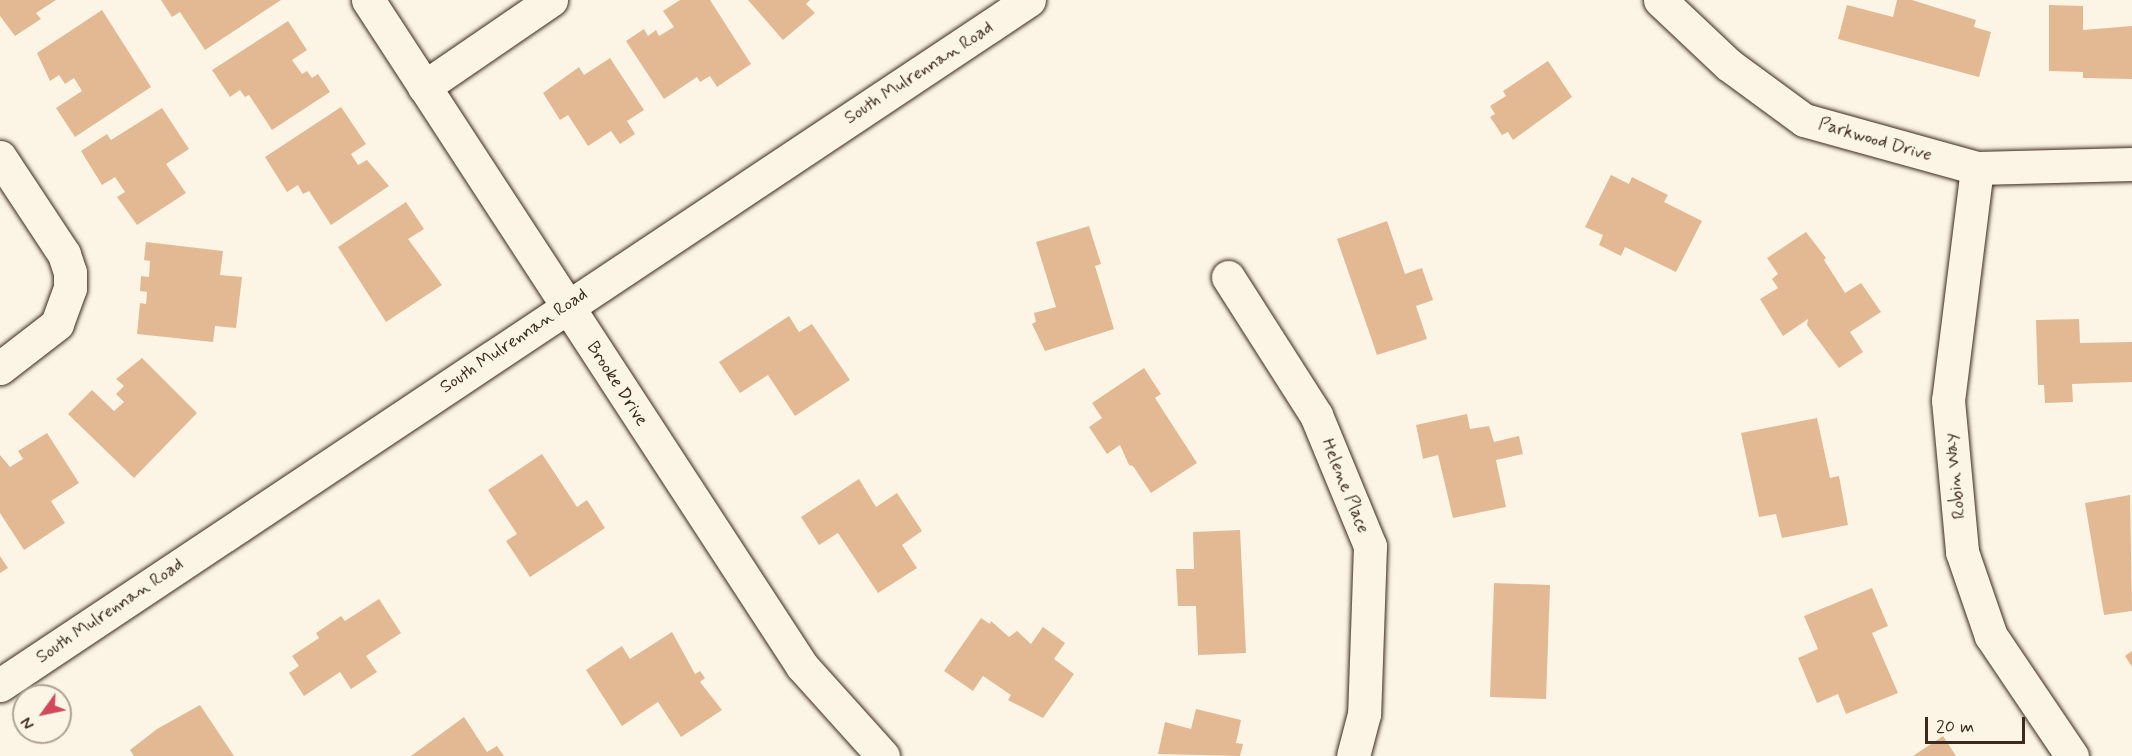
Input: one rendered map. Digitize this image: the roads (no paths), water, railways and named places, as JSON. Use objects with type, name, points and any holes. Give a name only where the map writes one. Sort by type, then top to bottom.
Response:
[{"type":"street","name":"Brooke Drive","points":[[368,0],[802,666],[883,756]]},
{"type":"street","points":[[424,87],[551,0]]},
{"type":"street","name":"South Mulrennan Road","points":[[0,685],[566,306],[1029,0]]},
{"type":"street","name":"Parkwood Drive","points":[[1660,0],[1730,65],[1804,120],[1977,168],[2132,164]]},
{"type":"street","points":[[0,157],[64,254],[70,272],[70,288],[57,324],[0,368]]},
{"type":"street","name":"Robin Way","points":[[1977,168],[1948,400],[1962,552],[1991,636],[2072,756]]},
{"type":"street","name":"Helene Place","points":[[1228,277],[1316,415],[1370,546],[1364,714],[1353,756]]}]
